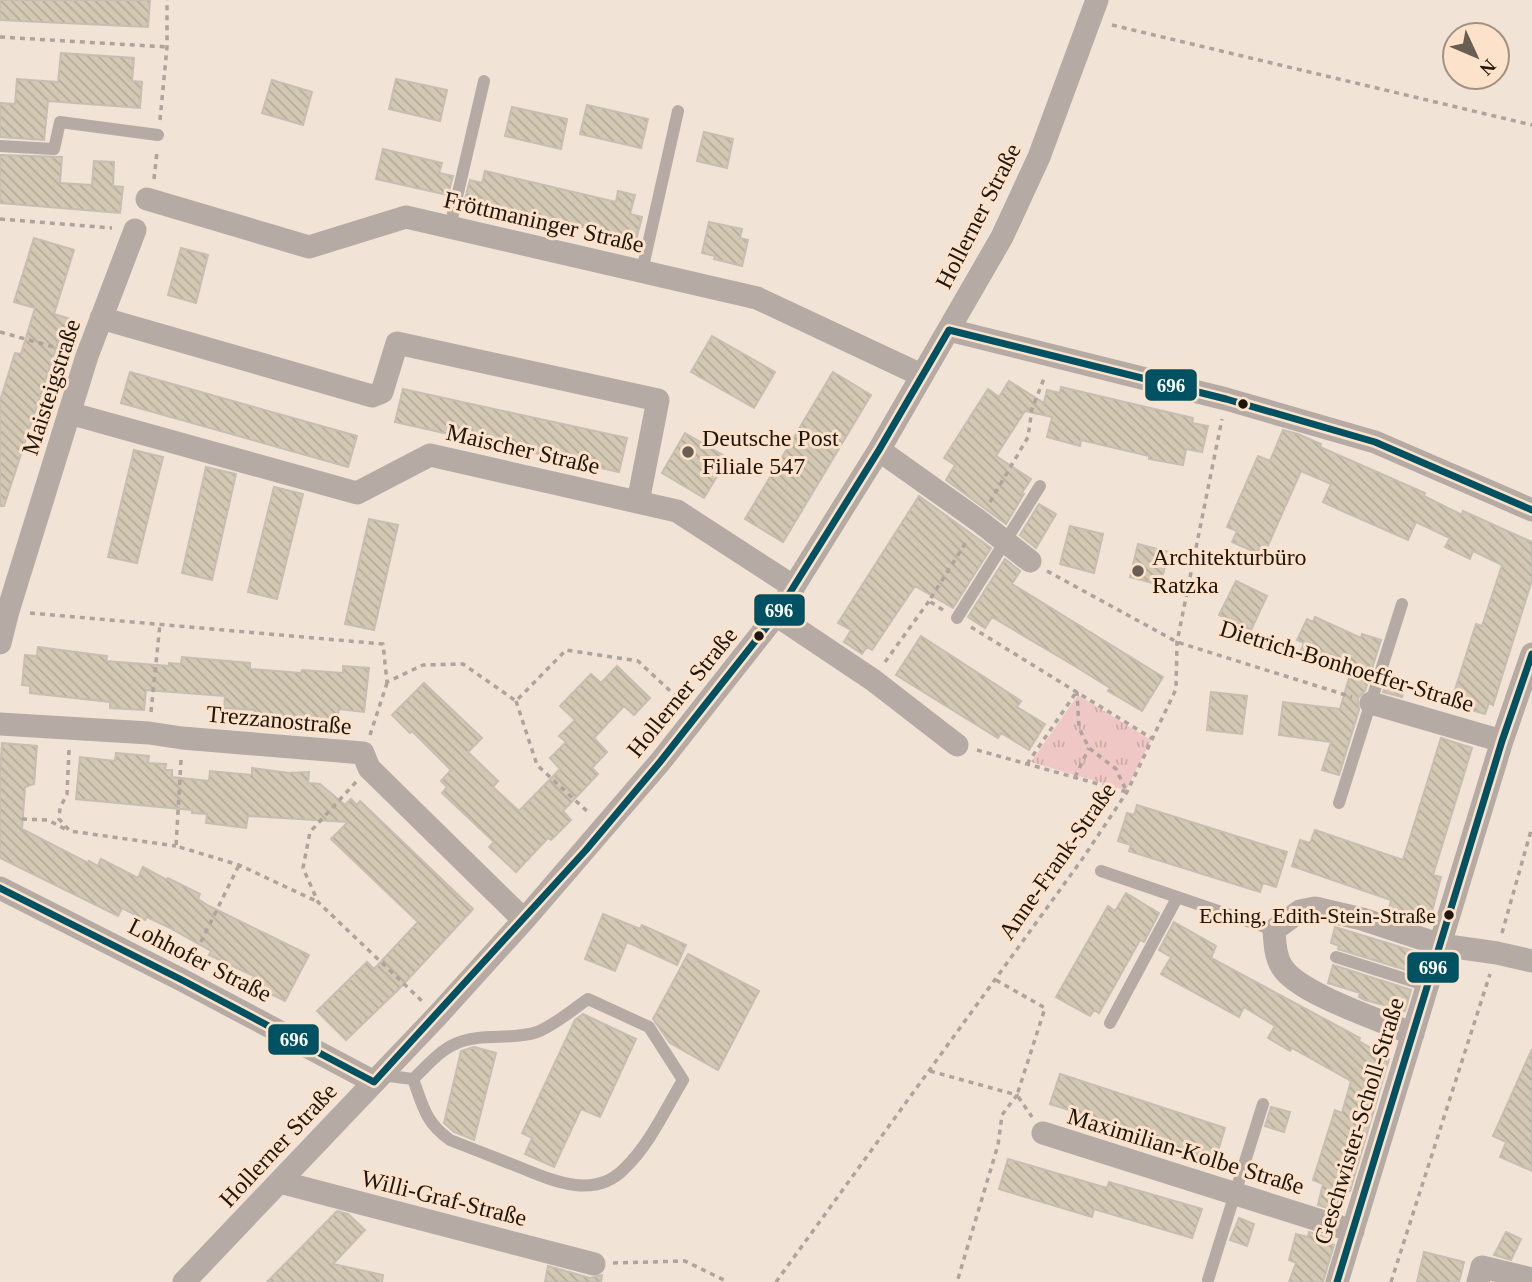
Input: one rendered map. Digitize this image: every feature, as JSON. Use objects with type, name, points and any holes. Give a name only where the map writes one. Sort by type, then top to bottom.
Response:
[{"type":"street","name":"Hollerner Straße","points":[[184,1282],[437,1016],[524,920],[604,828],[776,615],[879,450],[1002,237],[1034,169],[1094,10]]},
{"type":"street","name":"Fröttmaninger Straße","points":[[147,199],[309,247],[406,217],[450,227],[757,298],[921,375]]},
{"type":"street","name":"Maisteigstraße","points":[[0,643],[87,356],[135,230]]},
{"type":"street","points":[[101,318],[372,396],[382,392],[397,342],[658,400],[638,502]]},
{"type":"street","points":[[949,330],[1226,399],[1375,442],[1532,510]]},
{"type":"street","name":"Maischer Straße","points":[[69,413],[357,493],[430,455],[677,511],[794,587]]},
{"type":"street","points":[[879,450],[1030,561]]},
{"type":"street","points":[[776,615],[873,680],[957,745]]},
{"type":"street","name":"Geschwister-Scholl-Straße","points":[[1337,1282],[1502,741],[1532,654]]},
{"type":"street","name":"Dietrich-Bonhoeffer-Straße","points":[[1371,703],[1502,741]]},
{"type":"street","name":"Trezzanostraße","points":[[0,724],[149,733],[366,761],[524,920]]},
{"type":"street","name":"Lohhofer Straße","points":[[0,888],[377,1078]]},
{"type":"street","points":[[1413,1034],[1304,987],[1282,967],[1275,950],[1274,930],[1300,911],[1315,908],[1362,919],[1441,945],[1532,961]]},
{"type":"street","name":"Maximilian-Kolbe Straße","points":[[1043,1133],[1353,1231]]},
{"type":"street","name":"Willi-Graf-Straße","points":[[280,1182],[594,1264]]},
{"type":"street","points":[[1478,1282],[1482,1266],[1532,1279]]},
{"type":"lane","points":[[450,227],[484,81]]},
{"type":"lane","points":[[642,271],[678,111]]},
{"type":"lane","points":[[0,146],[54,149],[60,122],[158,135]]},
{"type":"lane","points":[[957,618],[1040,486]]},
{"type":"lane","points":[[1339,803],[1402,604]]},
{"type":"lane","points":[[1101,871],[1274,930]]},
{"type":"lane","points":[[1110,1023],[1177,898]]},
{"type":"lane","points":[[1336,957],[1428,986]]},
{"type":"lane","points":[[377,1078],[414,1079],[440,1053],[455,1044],[469,1039],[510,1037],[538,1032],[588,999],[649,1027],[683,1080],[642,1150],[608,1181],[585,1186],[561,1184],[450,1140],[435,1129],[427,1116],[414,1079]]},
{"type":"lane","points":[[1208,1280],[1263,1104]]},
{"type":"path","points":[[1094,10],[1532,125]]},
{"type":"path","points":[[0,37],[167,47]]},
{"type":"path","points":[[0,219],[135,230]]},
{"type":"path","points":[[0,332],[87,356]]},
{"type":"path","name":"Anne-Frank-Straße","points":[[776,1282],[1083,858],[1127,792],[1176,689],[1177,642],[1226,399]]},
{"type":"path","name":"Dietrich-Bonhoeffer-Straße","points":[[1030,561],[1177,642],[1371,703]]},
{"type":"path","points":[[873,680],[929,601]]},
{"type":"path","points":[[8,611],[383,644],[387,682],[366,761],[310,832],[303,868],[318,902]]},
{"type":"path","points":[[149,733],[160,624]]},
{"type":"path","points":[[516,701],[566,650],[638,661],[696,715]]},
{"type":"path","points":[[387,682],[423,665],[463,664],[516,701],[537,765],[604,828]]},
{"type":"path","points":[[1027,764],[1077,692],[1079,728],[1089,748],[1116,769],[1127,792]]},
{"type":"path","points":[[69,729],[67,794],[59,819],[70,831]]},
{"type":"path","points":[[176,846],[182,738]]},
{"type":"path","points":[[957,745],[1127,792]]},
{"type":"path","points":[[1075,777],[1089,748]]},
{"type":"path","points":[[22,819],[48,820],[70,831],[176,846],[239,865],[318,902],[437,1016]]},
{"type":"path","points":[[1391,1282],[1497,953],[1532,827]]},
{"type":"path","points":[[182,980],[239,865]]},
{"type":"path","points":[[957,1282],[998,1145],[1002,1115],[1017,1095],[1045,1008],[996,979]]},
{"type":"path","points":[[928,1071],[1017,1095]]},
{"type":"path","points":[[594,1264],[685,1261],[728,1282]]},
{"type":"green space","points":[[1078,695],[1151,740],[1126,790],[1031,762]]},
{"type":"building","points":[[0,0],[150,0],[148,27],[0,20]]},
{"type":"building","points":[[61,53],[134,58],[132,81],[142,82],[140,108],[48,101],[44,140],[0,137],[0,103],[15,104],[17,79],[58,82]]},
{"type":"building","points":[[396,79],[447,90],[440,121],[389,109]]},
{"type":"building","points":[[272,80],[312,92],[303,125],[262,113]]},
{"type":"building","points":[[587,105],[648,119],[641,148],[580,134]]},
{"type":"building","points":[[512,107],[567,119],[561,149],[505,136]]},
{"type":"building","points":[[704,132],[733,139],[727,168],[697,161]]},
{"type":"building","points":[[383,149],[442,163],[439,173],[453,176],[448,195],[376,179]]},
{"type":"building","points":[[0,155],[62,157],[60,183],[92,185],[94,161],[114,162],[113,186],[123,187],[120,213],[0,203]]},
{"type":"building","points":[[485,171],[616,202],[618,191],[635,195],[630,214],[642,217],[636,240],[465,199],[470,180],[482,183]]},
{"type":"building","points":[[709,222],[742,229],[740,238],[748,240],[742,266],[702,253]]},
{"type":"building","points":[[34,238],[74,250],[54,314],[70,319],[63,341],[59,339],[4,506],[0,506],[0,401],[15,353],[21,354],[35,308],[14,302]]},
{"type":"building","points":[[181,248],[208,255],[196,303],[168,295]]},
{"type":"building","points":[[712,336],[775,372],[754,408],[691,372]]},
{"type":"building","points":[[130,372],[357,436],[348,467],[121,403]]},
{"type":"building","points":[[833,372],[871,395],[783,542],[745,519]]},
{"type":"building","points":[[1009,381],[1044,403],[1047,390],[1060,393],[1061,387],[1193,418],[1192,423],[1208,426],[1202,452],[1186,449],[1183,465],[1149,459],[1149,456],[1081,440],[1080,446],[1047,437],[1052,417],[1025,411],[996,456],[1031,479],[1006,524],[946,480],[955,465],[944,458],[988,389],[999,397]]},
{"type":"building","points":[[403,389],[627,438],[619,472],[395,422]]},
{"type":"building","points":[[1283,430],[1321,444],[1320,447],[1425,493],[1424,496],[1462,515],[1463,511],[1532,542],[1532,580],[1493,705],[1489,703],[1485,714],[1462,707],[1465,697],[1454,693],[1476,624],[1482,626],[1502,565],[1473,551],[1470,559],[1445,547],[1450,538],[1416,522],[1408,540],[1323,502],[1331,484],[1301,471],[1266,550],[1260,547],[1257,553],[1232,542],[1237,531],[1227,527],[1258,456],[1270,461]]},
{"type":"building","points":[[685,433],[728,458],[704,498],[662,473]]},
{"type":"building","points":[[134,450],[163,457],[137,563],[108,557]]},
{"type":"building","points":[[206,467],[236,474],[212,580],[182,573]]},
{"type":"building","points":[[274,487],[303,494],[277,599],[248,592]]},
{"type":"building","points":[[919,496],[991,548],[953,608],[915,586],[872,650],[867,647],[862,654],[844,642],[851,630],[838,623]]},
{"type":"building","points":[[1039,504],[1056,514],[1036,548],[1020,535]]},
{"type":"building","points":[[369,519],[398,525],[374,630],[345,624]]},
{"type":"building","points":[[1070,526],[1103,534],[1094,573],[1060,564]]},
{"type":"building","points":[[1138,544],[1169,552],[1160,585],[1130,577]]},
{"type":"building","points":[[1005,559],[1020,571],[1012,584],[1163,677],[1142,711],[1108,691],[1110,688],[992,617],[985,628],[968,617]]},
{"type":"building","points":[[1236,581],[1267,596],[1251,630],[1219,615]]},
{"type":"building","points":[[1315,617],[1361,638],[1362,634],[1381,640],[1365,691],[1358,698],[1359,710],[1339,775],[1322,770],[1331,742],[1279,735],[1283,702],[1340,709],[1353,664],[1322,651],[1320,658],[1301,650],[1304,643],[1297,640],[1307,619],[1313,622]]},
{"type":"building","points":[[921,636],[1021,701],[1017,707],[1045,724],[1029,750],[1001,733],[998,738],[896,675]]},
{"type":"building","points":[[38,647],[107,656],[106,661],[169,666],[169,663],[181,664],[182,657],[250,663],[250,669],[301,673],[302,670],[343,673],[343,666],[369,668],[364,712],[339,709],[337,721],[286,715],[285,720],[254,717],[255,710],[224,708],[225,696],[146,690],[144,710],[110,708],[110,702],[30,693],[30,686],[22,685],[25,655],[37,656]]},
{"type":"building","points":[[617,666],[650,698],[634,715],[624,706],[594,738],[607,752],[592,768],[598,774],[563,811],[571,820],[551,840],[548,838],[516,872],[489,847],[494,842],[442,793],[447,787],[441,781],[451,770],[392,715],[424,683],[482,738],[468,752],[498,781],[493,787],[519,811],[560,769],[550,758],[566,742],[559,736],[575,720],[560,706],[591,674],[601,683]]},
{"type":"building","points":[[1389,675],[1407,681],[1402,697],[1383,692]]},
{"type":"building","points":[[1211,692],[1247,696],[1242,734],[1207,730]]},
{"type":"building","points":[[1441,738],[1472,748],[1433,875],[1441,877],[1430,919],[1389,908],[1391,900],[1292,866],[1300,840],[1310,843],[1315,830],[1403,860]]},
{"type":"building","points":[[2,743],[37,746],[34,784],[25,787],[22,829],[88,863],[89,861],[98,866],[101,859],[138,878],[143,867],[200,894],[198,899],[209,906],[309,955],[285,1001],[250,984],[254,976],[209,955],[211,951],[168,927],[147,917],[145,920],[122,908],[118,916],[0,858]]},
{"type":"building","points":[[116,753],[149,756],[148,763],[166,764],[165,770],[172,770],[172,777],[209,781],[210,771],[252,775],[252,768],[289,773],[309,772],[308,783],[320,784],[345,805],[351,799],[357,805],[360,801],[473,909],[400,988],[346,1040],[317,1011],[367,962],[374,969],[418,922],[331,839],[348,822],[248,816],[246,828],[206,823],[207,814],[192,813],[192,810],[76,799],[80,757],[115,761]]},
{"type":"building","points":[[1137,805],[1287,852],[1276,887],[1263,883],[1260,892],[1129,851],[1131,845],[1118,841],[1127,813],[1134,815]]},
{"type":"building","points":[[1126,893],[1159,913],[1144,942],[1140,940],[1099,1013],[1094,1010],[1090,1016],[1056,997],[1108,906],[1115,911]]},
{"type":"building","points":[[603,914],[640,929],[642,925],[686,945],[677,965],[627,942],[615,971],[585,959]]},
{"type":"building","points":[[1174,922],[1216,946],[1211,958],[1360,1038],[1359,1041],[1389,1059],[1350,1191],[1347,1190],[1340,1212],[1318,1205],[1323,1184],[1313,1180],[1335,1110],[1342,1113],[1351,1081],[1292,1048],[1290,1051],[1268,1038],[1275,1026],[1244,1007],[1239,1017],[1161,974],[1171,957],[1159,950]]},
{"type":"building","points":[[1335,927],[1423,954],[1416,973],[1338,949],[1339,946],[1331,943]]},
{"type":"building","points":[[688,954],[759,991],[718,1070],[670,1043],[653,1019]]},
{"type":"building","points":[[1333,965],[1411,990],[1405,1011],[1365,1000],[1359,997],[1360,993],[1328,983]]},
{"type":"building","points":[[583,1014],[636,1039],[600,1117],[581,1109],[554,1167],[525,1154],[532,1138],[522,1133],[575,1020]]},
{"type":"building","points":[[474,1047],[496,1053],[474,1140],[454,1132],[444,1123],[461,1051]]},
{"type":"building","points":[[1532,1049],[1532,1171],[1500,1157],[1506,1142],[1493,1136]]},
{"type":"building","points":[[1060,1074],[1225,1128],[1214,1164],[1148,1144],[1151,1136],[1050,1104]]},
{"type":"building","points":[[1271,1107],[1290,1112],[1284,1132],[1265,1126]]},
{"type":"building","points":[[1008,1159],[1107,1188],[1109,1182],[1202,1209],[1192,1238],[1094,1209],[1092,1217],[999,1189]]},
{"type":"building","points":[[337,1211],[348,1214],[365,1230],[333,1264],[383,1275],[382,1282],[267,1282]]},
{"type":"building","points":[[1239,1218],[1254,1224],[1247,1246],[1230,1240]]},
{"type":"building","points":[[1309,1232],[1332,1239],[1331,1244],[1334,1245],[1323,1282],[1289,1282],[1296,1263],[1289,1260],[1296,1234],[1308,1237]]},
{"type":"building","points":[[1506,1232],[1521,1239],[1511,1260],[1494,1255]]},
{"type":"building","points":[[1424,1252],[1464,1262],[1459,1282],[1417,1282]]},
{"type":"building","points":[[548,1266],[590,1278],[602,1275],[601,1282],[545,1282]]},
{"type":"transit line","name":"696","points":[[0,888],[182,980],[374,1082],[586,850],[660,762],[776,615],[879,450],[949,330],[1226,399],[1375,442],[1532,510]]},
{"type":"transit line","name":"696","points":[[1337,1282],[1502,741],[1532,654]]},
{"type":"place","name":"Deutsche Post Filiale 547","points":[[688,452]]},
{"type":"place","name":"Architekturbüro Ratzka","points":[[1138,571]]},
{"type":"place","name":"Eching, Edith-Stein-Straße","points":[[1449,915]]}]
